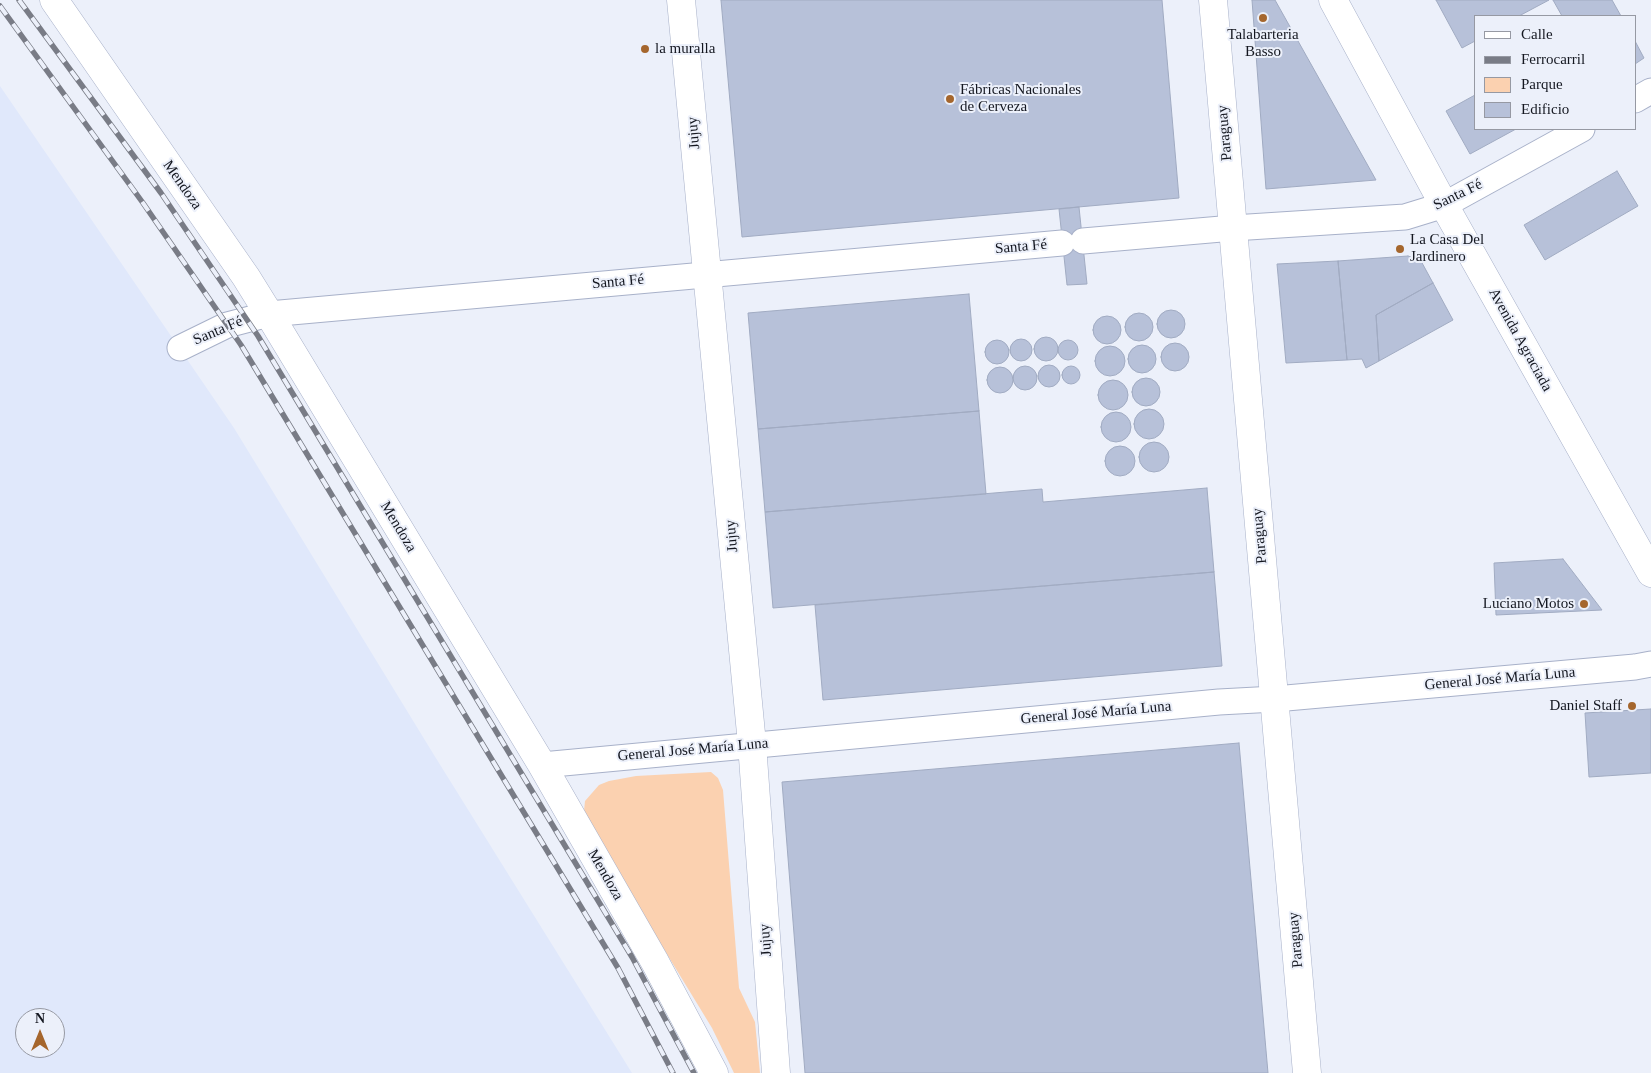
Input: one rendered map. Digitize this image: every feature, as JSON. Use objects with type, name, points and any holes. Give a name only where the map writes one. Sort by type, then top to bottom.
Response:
[{"type":"street","name":"Mendoza","points":[[54,0],[269,314],[542,764],[655,962],[714,1073]]},
{"type":"street","name":"Jujuy","points":[[681,0],[752,744],[776,1073]]},
{"type":"street","name":"Paraguay","points":[[1213,0],[1307,1073]]},
{"type":"street","name":"Avenida Agraciada","points":[[1333,0],[1444,204],[1651,573]]},
{"type":"street","points":[[1636,99],[1651,91]]},
{"type":"street","name":"Santa Fé","points":[[180,348],[227,325],[269,314],[1233,228],[1405,217],[1444,204],[1580,130]]},
{"type":"street","name":"General José María Luna","points":[[542,764],[1220,702],[1275,699],[1635,667],[1651,664]]},
{"type":"shaded area","points":[[0,86],[234,428],[434,755],[632,1073],[0,1073]]},
{"type":"green space","points":[[711,772],[718,778],[723,790],[739,988],[755,1022],[760,1073],[734,1073],[712,1028],[590,828],[584,811],[585,801],[599,785],[609,781],[636,776]]},
{"type":"building","name":"Fábricas Nacionales de Cerveza","points":[[721,0],[1162,0],[1179,198],[742,237]]},
{"type":"building","points":[[1252,0],[1275,0],[1376,180],[1266,189]]},
{"type":"building","points":[[1436,0],[1549,0],[1521,15],[1474,15],[1474,42],[1462,48]]},
{"type":"building","points":[[1553,0],[1612,0],[1620,15],[1561,15]]},
{"type":"building","points":[[1636,43],[1644,58],[1636,63]]},
{"type":"building","points":[[1474,96],[1474,130],[1514,130],[1470,154],[1446,111]]},
{"type":"building","points":[[1617,171],[1638,206],[1545,260],[1524,225]]},
{"type":"building","points":[[1079,207],[1087,284],[1067,285],[1059,209]]},
{"type":"building","points":[[1408,256],[1421,261],[1433,283],[1376,315],[1379,361],[1366,368],[1362,359],[1347,360],[1338,261]]},
{"type":"building","points":[[1338,261],[1347,360],[1286,363],[1277,264]]},
{"type":"building","points":[[1433,283],[1453,320],[1379,361],[1376,315]]},
{"type":"building","points":[[969,294],[979,411],[758,429],[748,313]]},
{"type":"building","points":[[1171,310],[1181,314],[1185,324],[1181,334],[1171,338],[1161,334],[1157,324],[1161,314]]},
{"type":"building","points":[[1139,313],[1149,317],[1153,327],[1149,337],[1139,341],[1129,337],[1125,327],[1129,317]]},
{"type":"building","points":[[1107,316],[1117,320],[1121,330],[1117,340],[1107,344],[1097,340],[1093,330],[1097,320]]},
{"type":"building","points":[[1046,337],[1054,341],[1058,349],[1054,357],[1046,361],[1038,357],[1034,349],[1038,341]]},
{"type":"building","points":[[1021,339],[1029,342],[1032,350],[1029,358],[1021,361],[1013,358],[1010,350],[1013,342]]},
{"type":"building","points":[[997,340],[1002,341],[1008,347],[1008,357],[1002,363],[997,364],[992,363],[986,357],[985,352],[986,347],[992,341]]},
{"type":"building","points":[[1068,340],[1075,343],[1078,350],[1075,357],[1068,360],[1061,357],[1058,350],[1061,343]]},
{"type":"building","points":[[1175,343],[1185,347],[1189,357],[1185,367],[1175,371],[1165,367],[1161,357],[1165,347]]},
{"type":"building","points":[[1142,345],[1152,349],[1156,359],[1152,369],[1142,373],[1132,369],[1128,359],[1132,349]]},
{"type":"building","points":[[1110,346],[1116,347],[1124,355],[1124,367],[1116,375],[1110,376],[1104,375],[1096,367],[1095,361],[1096,355],[1104,347]]},
{"type":"building","points":[[1049,365],[1057,368],[1060,376],[1057,384],[1049,387],[1041,384],[1038,376],[1041,368]]},
{"type":"building","points":[[1025,366],[1034,369],[1037,378],[1034,387],[1025,390],[1016,387],[1013,378],[1016,369]]},
{"type":"building","points":[[1071,366],[1077,369],[1080,375],[1077,381],[1071,384],[1065,381],[1062,375],[1065,369]]},
{"type":"building","points":[[1000,367],[1009,371],[1013,380],[1009,389],[1000,393],[991,389],[987,380],[991,371]]},
{"type":"building","points":[[1146,378],[1156,382],[1160,392],[1156,402],[1146,406],[1136,402],[1132,392],[1136,382]]},
{"type":"building","points":[[1113,380],[1119,381],[1127,389],[1127,401],[1119,409],[1113,410],[1107,409],[1099,401],[1098,395],[1099,389],[1107,381]]},
{"type":"building","points":[[1149,409],[1160,413],[1164,424],[1160,435],[1149,439],[1138,435],[1134,424],[1138,413]]},
{"type":"building","points":[[979,411],[986,494],[765,512],[758,429]]},
{"type":"building","points":[[1116,412],[1122,413],[1130,421],[1130,433],[1122,441],[1116,442],[1110,441],[1102,433],[1101,427],[1102,421],[1110,413]]},
{"type":"building","points":[[1154,442],[1165,446],[1169,457],[1165,468],[1154,472],[1143,468],[1139,457],[1143,446]]},
{"type":"building","points":[[1120,446],[1131,450],[1135,461],[1131,472],[1120,476],[1109,472],[1105,461],[1109,450]]},
{"type":"building","points":[[1207,488],[1214,572],[773,608],[765,512],[1042,489],[1043,502]]},
{"type":"building","points":[[1563,559],[1602,610],[1496,615],[1494,563]]},
{"type":"building","points":[[1214,572],[1222,666],[823,700],[815,605]]},
{"type":"building","points":[[1651,709],[1651,773],[1589,777],[1585,713]]},
{"type":"building","points":[[1239,743],[1268,1073],[805,1073],[782,782]]},
{"type":"railway","points":[[19,0],[161,193],[258,336],[632,957],[694,1073]]},
{"type":"railway","points":[[0,6],[143,203],[241,345],[618,968],[673,1073]]},
{"type":"place","name":"Talabarteria Basso","points":[[1263,18]]},
{"type":"place","name":"la muralla","points":[[645,49]]},
{"type":"place","name":"Fábricas Nacionales de Cerveza","points":[[950,99]]},
{"type":"place","name":"La Casa Del Jardinero","points":[[1400,249]]},
{"type":"place","name":"Luciano Motos","points":[[1584,604]]},
{"type":"place","name":"Daniel Staff","points":[[1632,706]]}]
